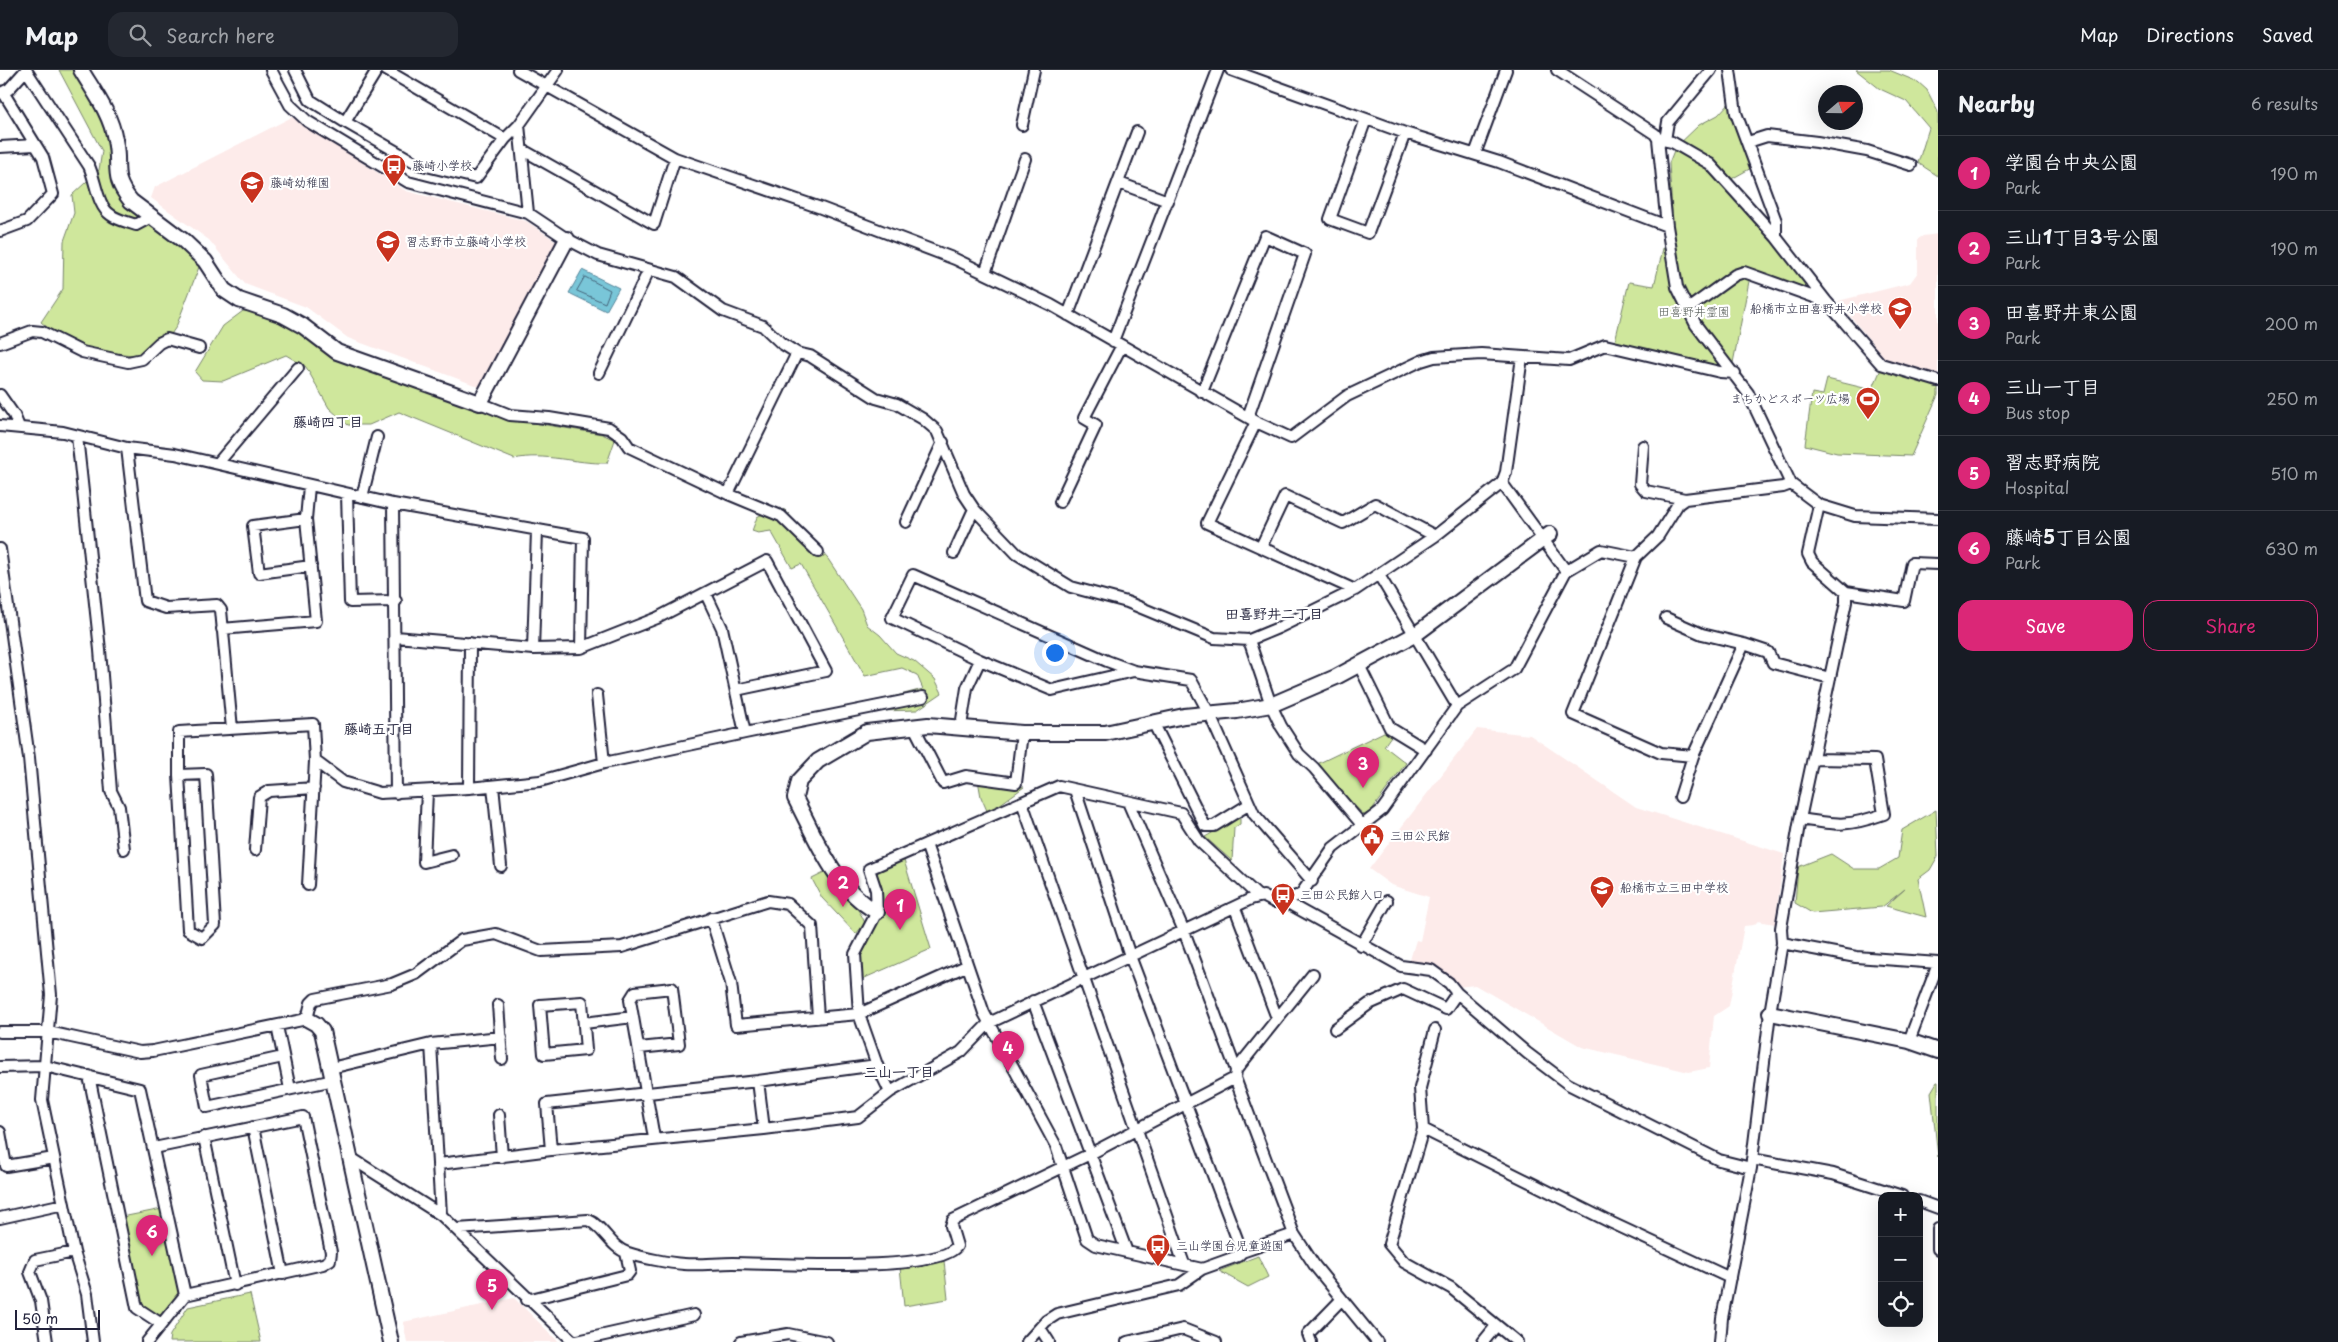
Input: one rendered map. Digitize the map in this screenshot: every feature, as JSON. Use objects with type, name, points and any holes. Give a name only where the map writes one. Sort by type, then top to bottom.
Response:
[{"type":"street","points":[[0,231],[27,221],[53,194],[43,157],[1,93],[9,89],[26,70],[89,166],[96,181],[102,206],[111,216],[136,226],[151,217]]},
{"type":"street","points":[[81,70],[106,111],[116,140],[116,176],[132,201],[199,254],[224,290],[239,300],[283,316],[302,326],[337,352],[510,415],[549,418],[609,428],[622,436],[629,447],[728,494],[782,516],[818,552]]},
{"type":"street","points":[[271,70],[290,105],[307,121],[408,182],[528,213],[567,239],[598,255],[676,277],[723,311],[763,326],[781,343],[797,353],[810,356],[876,398],[897,404],[923,419],[937,431],[964,494],[974,510],[1017,554],[1071,587],[1127,602],[1214,638],[1249,640],[1287,624],[1355,590],[1435,536],[1502,483],[1506,472],[1522,357]]},
{"type":"street","points":[[295,70],[310,100],[345,122],[418,164],[476,178],[505,139],[519,125],[558,70]]},
{"type":"street","points":[[345,122],[377,70]]},
{"type":"street","points":[[386,70],[505,139]]},
{"type":"street","points":[[518,70],[676,158],[861,222],[955,259],[985,273],[1068,315],[1252,420],[1291,438],[1347,396],[1421,361],[1434,357],[1481,354],[1569,360],[1605,345],[1720,372],[1735,373]]},
{"type":"street","points":[[1022,125],[1034,70]]},
{"type":"street","points":[[1060,502],[1096,425],[1084,418],[1117,344],[1168,201],[1218,70]]},
{"type":"street","points":[[1231,70],[1405,133],[1476,154],[1666,226]]},
{"type":"street","points":[[1476,154],[1506,70]]},
{"type":"street","points":[[1556,70],[1651,130],[1661,140],[1710,164],[1776,236],[1826,301],[1881,364],[1938,381]]},
{"type":"street","points":[[1711,70],[1668,122],[1661,140],[1666,226],[1677,287],[1696,325],[1735,373],[1748,393],[1791,484],[1819,505],[1855,516],[1938,519]]},
{"type":"street","points":[[1730,70],[1736,112],[1776,221],[1776,236]]},
{"type":"street","points":[[1366,119],[1330,219],[1368,233],[1405,133]]},
{"type":"street","points":[[519,125],[528,213]]},
{"type":"street","points":[[1068,315],[1137,132]]},
{"type":"street","points":[[1748,142],[1767,136],[1817,142],[1867,151],[1911,165]]},
{"type":"street","points":[[0,147],[35,146]]},
{"type":"street","points":[[523,150],[654,224],[676,158]]},
{"type":"street","points":[[985,273],[1025,160]]},
{"type":"street","points":[[1119,182],[1168,201]]},
{"type":"street","points":[[1202,392],[1265,236],[1305,254],[1252,420],[1207,523],[1355,590]]},
{"type":"street","points":[[480,403],[567,239]]},
{"type":"street","points":[[599,373],[649,270]]},
{"type":"street","points":[[1688,309],[1735,275],[1744,272],[1826,301]]},
{"type":"street","points":[[0,343],[32,331],[42,332],[82,352],[128,362],[142,359],[159,343],[168,339],[199,348]]},
{"type":"street","points":[[728,494],[797,353]]},
{"type":"street","points":[[218,464],[298,368]]},
{"type":"street","points":[[0,395],[14,414],[19,427]]},
{"type":"street","points":[[0,426],[77,436],[127,448],[175,454],[393,504],[583,538],[581,648]]},
{"type":"street","points":[[77,436],[100,650],[112,791],[119,807],[124,849]]},
{"type":"street","points":[[362,497],[377,437]]},
{"type":"street","points":[[906,522],[943,442]]},
{"type":"street","points":[[1643,446],[1640,484],[1646,491],[1685,499],[1783,487],[1791,484]]},
{"type":"street","points":[[127,448],[146,601],[166,608],[217,605],[221,610],[232,729]]},
{"type":"street","points":[[1502,483],[1547,537],[1566,571]]},
{"type":"street","points":[[222,629],[316,621],[306,519],[309,486]]},
{"type":"street","points":[[347,494],[350,602],[396,601]]},
{"type":"street","points":[[1261,547],[1285,496],[1343,523],[1375,504],[1435,536]]},
{"type":"street","points":[[1685,499],[1678,504],[1658,536],[1636,557],[1573,714],[1662,753],[1693,756]]},
{"type":"street","points":[[393,504],[396,601],[396,793]]},
{"type":"street","points":[[1819,505],[1808,554],[1812,562],[1846,592],[1904,601],[1912,563],[1938,564]]},
{"type":"street","points":[[954,553],[974,510]]},
{"type":"street","points":[[306,519],[253,526],[259,573],[311,566]]},
{"type":"street","points":[[533,649],[537,531]]},
{"type":"street","points":[[877,912],[860,903],[840,882],[795,798],[799,781],[818,761],[867,732],[928,724],[1022,733],[1105,733],[1209,712],[1236,711],[1271,704],[1360,665],[1416,634],[1547,537]]},
{"type":"street","points":[[0,549],[29,758],[51,995],[42,1100],[74,1252],[87,1294],[93,1342]]},
{"type":"street","points":[[440,1164],[654,1138],[764,1129],[858,1117],[890,1092],[961,1052],[989,1023],[1259,897],[1263,896],[1274,902],[1284,901],[1301,894],[1312,881],[1332,848],[1382,810],[1457,706],[1514,669],[1566,571],[1601,550],[1636,557]]},
{"type":"street","points":[[396,637],[533,649],[581,648],[657,618],[767,561],[826,671],[736,690]]},
{"type":"street","points":[[1134,671],[1052,690],[980,660],[892,618],[913,575],[1107,661],[1134,671],[1190,680],[1209,712],[1248,805],[1312,881]]},
{"type":"street","points":[[1378,575],[1416,634],[1457,706]]},
{"type":"street","points":[[1720,1342],[1751,1164],[1770,1013],[1782,942],[1781,928],[1800,819],[1846,602],[1846,592]]},
{"type":"street","points":[[706,594],[722,628],[745,733]]},
{"type":"street","points":[[1666,618],[1702,634],[1768,652],[1773,663],[1830,678]]},
{"type":"street","points":[[1249,640],[1271,704],[1299,754],[1363,826]]},
{"type":"street","points":[[469,788],[470,643]]},
{"type":"street","points":[[1680,797],[1693,756],[1744,644]]},
{"type":"street","points":[[961,726],[967,688],[980,660]]},
{"type":"street","points":[[1360,665],[1390,728],[1426,750]]},
{"type":"street","points":[[597,694],[604,763]]},
{"type":"street","points":[[316,761],[343,782],[380,793],[493,786],[540,781],[604,763],[923,697]]},
{"type":"street","points":[[1153,722],[1205,826],[1214,826],[1248,805]]},
{"type":"street","points":[[179,775],[206,774],[215,925],[202,938],[188,930],[179,775],[179,732],[313,724],[316,761],[308,885]]},
{"type":"street","points":[[914,727],[942,783],[966,776],[1016,783],[1022,733]]},
{"type":"street","points":[[1800,819],[1842,825],[1857,823],[1884,814],[1875,760],[1814,758]]},
{"type":"street","points":[[493,786],[501,866]]},
{"type":"street","points":[[890,1092],[877,1065],[859,1014],[855,954],[877,912],[876,890],[869,869],[1060,786],[1182,813],[1199,842],[1259,897]]},
{"type":"street","points":[[255,850],[259,797],[269,790],[314,788]]},
{"type":"street","points":[[427,790],[424,862],[452,855]]},
{"type":"street","points":[[1076,790],[1130,956],[1242,1252]]},
{"type":"street","points":[[1022,802],[1184,1264]]},
{"type":"street","points":[[1128,802],[1184,931],[1294,1234],[1309,1257],[1377,1342]]},
{"type":"street","points":[[926,844],[966,966],[989,1023],[1056,1146],[1087,1240],[1096,1245],[1184,1264],[1202,1270]]},
{"type":"street","points":[[307,1019],[311,1002],[315,999],[392,984],[416,974],[462,940],[496,934],[540,951],[622,947],[768,900],[788,904],[812,926],[818,1018]]},
{"type":"street","points":[[1284,901],[1361,946],[1400,966],[1431,970],[1449,983],[1457,993],[1527,1053],[1568,1084],[1720,1160],[1832,1174],[1889,1192]]},
{"type":"street","points":[[1361,946],[1386,901]]},
{"type":"street","points":[[1235,908],[1276,1018]]},
{"type":"street","points":[[711,918],[731,983],[736,1024],[859,1014],[966,966]]},
{"type":"street","points":[[1782,942],[1856,957],[1938,964],[1909,1041]]},
{"type":"street","points":[[457,1229],[588,1220],[594,1222],[603,1235],[626,1253],[682,1264],[821,1266],[897,1263],[929,1258],[955,1250],[957,1246],[951,1226],[952,1220],[1137,1130],[1236,1074],[1276,1018],[1314,974]]},
{"type":"street","points":[[638,1048],[679,1044],[672,988],[635,992],[630,1000],[638,1048],[647,1093],[654,1138]]},
{"type":"street","points":[[1335,1029],[1369,1004],[1403,989],[1446,1009],[1457,993]]},
{"type":"street","points":[[582,1002],[584,1023],[586,1050],[544,1054],[540,1005],[582,1002]]},
{"type":"street","points":[[1033,1002],[1126,1252]]},
{"type":"street","points":[[498,1005],[502,1060]]},
{"type":"street","points":[[1770,1013],[1909,1041],[1938,1052]]},
{"type":"street","points":[[584,1023],[633,1017]]},
{"type":"street","points":[[0,1032],[48,1032],[140,1052],[153,1051],[307,1019],[316,1024],[322,1032],[352,1158],[392,1342]]},
{"type":"street","points":[[277,1026],[290,1089]]},
{"type":"street","points":[[1435,1030],[1420,1088],[1423,1129],[1389,1244],[1404,1262],[1451,1288],[1517,1342]]},
{"type":"street","points":[[283,1057],[200,1075],[207,1107],[290,1089],[332,1074],[432,1044],[501,1037]]},
{"type":"street","points":[[432,1044],[440,1164],[441,1215]]},
{"type":"street","points":[[550,1150],[547,1104],[758,1081],[877,1065]]},
{"type":"street","points":[[0,1067],[45,1066],[140,1089],[185,1295]]},
{"type":"street","points":[[89,1076],[137,1308],[160,1324]]},
{"type":"street","points":[[758,1081],[764,1129]]},
{"type":"street","points":[[499,1115],[502,1157]]},
{"type":"street","points":[[147,1342],[185,1295],[323,1264],[330,1260],[331,1252],[303,1117],[154,1148]]},
{"type":"street","points":[[253,1127],[283,1274]]},
{"type":"street","points":[[1423,1129],[1612,1223],[1730,1278]]},
{"type":"street","points":[[0,1132],[6,1166],[54,1158]]},
{"type":"street","points":[[204,1137],[235,1284]]},
{"type":"street","points":[[352,1158],[441,1215],[527,1300],[573,1342],[694,1315]]},
{"type":"street","points":[[1923,1202],[1938,1208]]},
{"type":"street","points":[[0,1218],[64,1204]]},
{"type":"street","points":[[1938,1229],[1938,1249]]},
{"type":"street","points":[[1027,1342],[1046,1321],[1057,1314],[1180,1285],[1202,1270],[1238,1256],[1242,1252],[1294,1234]]},
{"type":"street","points":[[47,1342],[41,1301],[30,1272],[35,1260],[74,1252]]},
{"type":"street","points":[[527,1300],[627,1275],[630,1271],[626,1253]]},
{"type":"street","points":[[1312,1342],[1308,1334],[1342,1299]]},
{"type":"street","points":[[1483,1342],[1496,1326]]},
{"type":"street","points":[[1040,1328],[1049,1342]]},
{"type":"street","points":[[1127,1342],[1168,1338],[1183,1329],[1216,1342]]},
{"type":"street","points":[[741,1342],[788,1334],[826,1342]]},
{"type":"shaded area","name":"習志野市立藤崎小学校","points":[[292,117],[406,191],[526,221],[559,243],[480,387],[348,338],[306,307],[245,284],[209,240],[151,198],[155,187]]},
{"type":"shaded area","name":"船橋市立田喜野井小学校","points":[[1938,234],[1938,374],[1885,359],[1838,301],[1910,283],[1918,272],[1918,239],[1923,236]]},
{"type":"shaded area","name":"船橋市立三田中学校","points":[[1477,729],[1530,735],[1636,807],[1784,854],[1775,924],[1758,921],[1754,925],[1744,926],[1729,1006],[1714,1016],[1709,1068],[1689,1072],[1582,1047],[1475,985],[1457,987],[1409,963],[1416,940],[1420,941],[1429,897],[1391,885],[1369,869]]},
{"type":"shaded area","points":[[514,1298],[559,1342],[407,1342],[403,1322]]},
{"type":"green space","points":[[59,70],[76,70],[102,113],[112,146],[112,180],[124,199],[165,232],[199,267],[176,327],[156,356],[110,352],[80,345],[66,339],[41,322],[63,289],[64,241],[74,213],[72,195],[99,170],[102,151]]},
{"type":"green space","points":[[1856,70],[1889,70],[1918,82],[1927,90],[1938,112],[1938,176],[1918,163],[1929,128],[1906,101],[1880,89]]},
{"type":"green space","name":"田喜野井霊園","points":[[1731,101],[1753,167],[1726,182],[1816,292],[1751,271],[1733,363],[1720,369],[1615,341],[1629,282],[1654,286],[1672,211],[1669,163],[1675,148],[1699,125],[1718,115]]},
{"type":"green space","points":[[243,311],[267,313],[290,325],[338,357],[509,419],[602,434],[615,440],[607,463],[548,457],[514,459],[399,412],[369,425],[348,425],[329,408],[306,367],[286,355],[223,381],[202,380],[195,372],[223,326]]},
{"type":"green space","name":"まちかどスポーツ広場","points":[[1881,369],[1938,386],[1938,395],[1911,456],[1837,453],[1805,445],[1812,393],[1823,395],[1827,379],[1872,390]]},
{"type":"green space","points":[[772,509],[785,510],[828,559],[861,609],[867,625],[880,635],[896,653],[914,661],[935,679],[942,693],[917,710],[879,711],[877,701],[923,689],[917,675],[902,668],[865,676],[801,564],[792,568],[771,531],[758,533],[752,531],[757,517]]},
{"type":"green space","points":[[1386,731],[1391,736],[1384,746],[1406,763],[1371,811],[1364,815],[1315,765]]},
{"type":"green space","points":[[978,780],[1024,787],[988,813],[981,797]]},
{"type":"green space","points":[[1936,810],[1938,856],[1930,870],[1918,879],[1926,917],[1886,906],[1905,889],[1882,907],[1812,913],[1795,903],[1798,867],[1831,854],[1854,869],[1879,869],[1898,858],[1902,830]]},
{"type":"green space","points":[[1240,817],[1240,824],[1234,828],[1232,861],[1205,837]]},
{"type":"green space","points":[[903,857],[931,949],[860,980],[859,957],[884,911],[875,875],[878,868]]},
{"type":"green space","points":[[828,871],[862,916],[865,923],[856,934],[822,898],[812,879]]},
{"type":"green space","points":[[1938,1082],[1938,1157],[1931,1092]]},
{"type":"green space","points":[[162,1209],[185,1295],[159,1320],[141,1307],[122,1217]]},
{"type":"green space","points":[[1258,1256],[1268,1277],[1248,1287],[1219,1271]]},
{"type":"green space","points":[[931,1261],[944,1261],[948,1299],[904,1306],[900,1267]]},
{"type":"green space","points":[[250,1294],[261,1342],[169,1342],[170,1335],[188,1307]]},
{"type":"water","points":[[582,270],[619,288],[606,311],[569,293]]},
{"type":"place","name":"藤崎小学校","points":[[394,187]]},
{"type":"place","name":"藤崎幼稚園","points":[[252,204]]},
{"type":"place","name":"習志野市立藤崎小学校","points":[[388,263]]},
{"type":"place","name":"船橋市立田喜野井小学校","points":[[1900,330]]},
{"type":"place","name":"まちかどスポーツ広場","points":[[1868,420]]},
{"type":"place","name":"田喜野井東公園","points":[[1363,788]]},
{"type":"place","name":"三田公民館","points":[[1372,857]]},
{"type":"place","name":"三山1丁目3号公園","points":[[843,907]]},
{"type":"place","name":"船橋市立三田中学校","points":[[1602,909]]},
{"type":"place","name":"三田公民館入口","points":[[1283,916]]},
{"type":"place","name":"学園台中央公園","points":[[900,930]]},
{"type":"place","name":"三山一丁目","points":[[1008,1072]]},
{"type":"place","name":"藤崎5丁目公園","points":[[152,1256]]},
{"type":"place","name":"三山学園台児童遊園","points":[[1158,1267]]},
{"type":"place","name":"習志野病院","points":[[492,1310]]},
{"type":"district","name":"藤崎四丁目","points":[[328,422]]},
{"type":"district","name":"田喜野井二丁目","points":[[1274,614]]},
{"type":"district","name":"藤崎五丁目","points":[[379,729]]},
{"type":"district","name":"三山一丁目","points":[[899,1072]]}]
